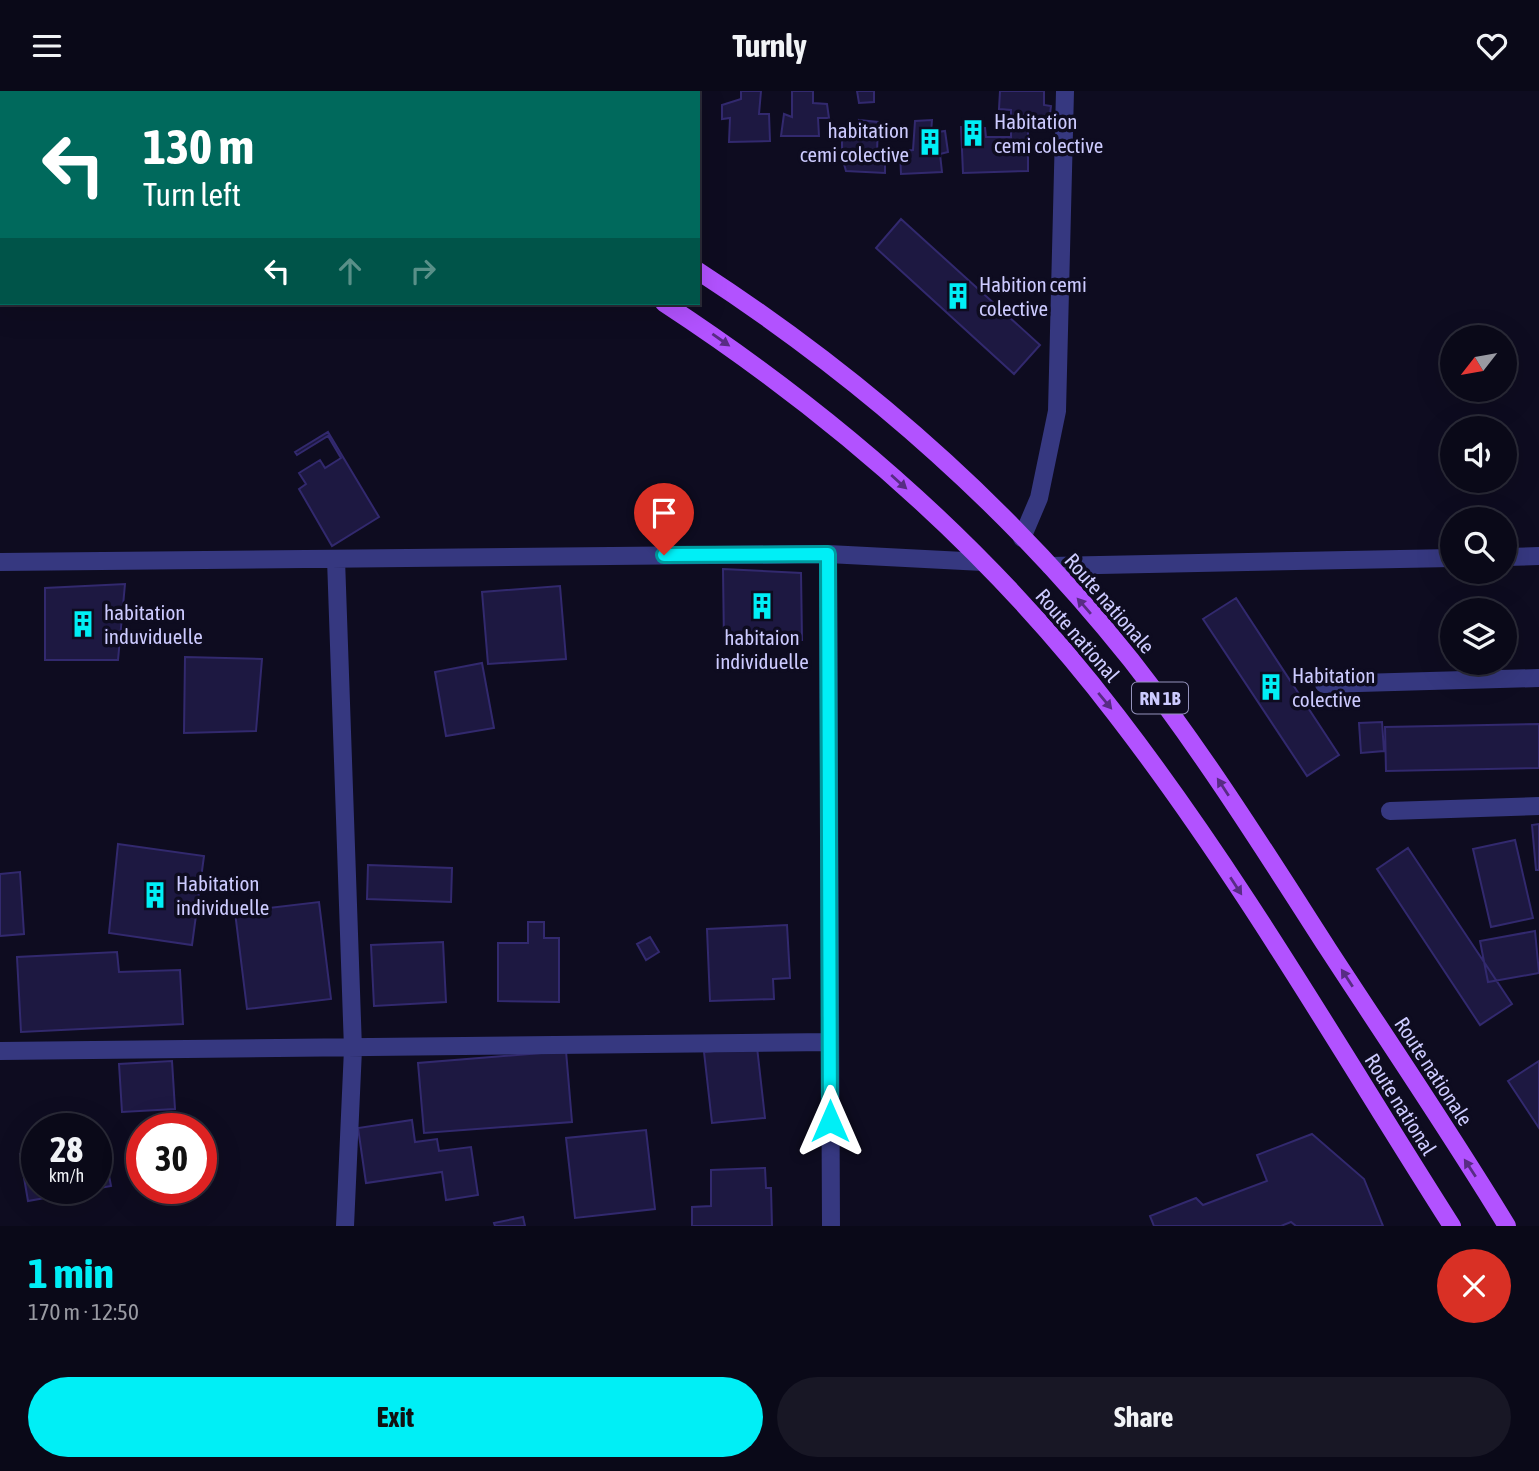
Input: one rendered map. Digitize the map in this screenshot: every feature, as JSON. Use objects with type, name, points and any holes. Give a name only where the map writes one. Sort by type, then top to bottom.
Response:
[{"type":"main road","name":"Route nationale","points":[[700,272],[755,308],[849,379],[938,455],[1050,566],[1130,659],[1204,758],[1507,1226]]},
{"type":"main road","name":"Route national","points":[[667,305],[722,341],[814,409],[901,483],[983,562],[1068,656],[1176,796],[1452,1226]]},
{"type":"street","points":[[1023,538],[1040,498],[1057,411],[1065,91]]},
{"type":"street","points":[[0,562],[828,554],[983,562]]},
{"type":"street","points":[[828,554],[831,1226]]},
{"type":"street","points":[[1517,557],[1539,557]]},
{"type":"street","points":[[1050,566],[1440,558]]},
{"type":"street","points":[[336,559],[353,1049],[345,1226]]},
{"type":"street","points":[[1324,684],[1539,678]]},
{"type":"street","points":[[1390,811],[1539,806]]},
{"type":"street","points":[[0,1051],[830,1042]]},
{"type":"building","name":"Habitation cemi colective","points":[[741,91],[761,91],[759,114],[769,114],[770,141],[729,142],[730,118],[722,119],[722,105],[741,99]]},
{"type":"building","name":"Habitation cemi colective","points":[[792,91],[813,91],[813,103],[827,104],[829,118],[818,118],[819,136],[781,136],[784,114],[792,117]]},
{"type":"building","name":"Habitation cemi colective","points":[[857,91],[874,91],[874,102],[859,103]]},
{"type":"building","name":"Habitation cemi colective","points":[[1000,91],[1044,91],[1044,105],[1051,106],[1048,130],[1028,126],[1028,171],[963,173],[961,127],[985,128],[986,137],[1011,137],[1011,110],[999,109]]},
{"type":"building","name":"Habitation cemi colective","points":[[859,120],[878,122],[877,153],[885,156],[885,173],[846,171],[842,157],[842,135],[862,135]]},
{"type":"building","name":"habitation cemi colective","points":[[932,120],[931,133],[945,131],[948,152],[940,154],[942,172],[901,174],[900,151],[913,150],[915,121]]},
{"type":"building","name":"Habition cemi colective","points":[[901,219],[1040,345],[1014,374],[876,248]]},
{"type":"building","points":[[328,432],[379,517],[332,546],[299,489],[306,484],[299,473],[320,460],[325,468],[341,458],[328,436],[297,455],[295,452]]},
{"type":"building","name":"habitaion individuelle","points":[[723,569],[801,573],[802,640],[724,643]]},
{"type":"building","name":"habitation induviduelle","points":[[125,584],[118,660],[45,660],[45,588]]},
{"type":"building","points":[[560,586],[566,659],[488,664],[482,592]]},
{"type":"building","name":"Habitation colective","points":[[1236,598],[1339,755],[1307,776],[1203,619]]},
{"type":"building","points":[[185,657],[262,659],[256,731],[184,733]]},
{"type":"building","points":[[482,663],[494,728],[446,736],[435,672]]},
{"type":"building","points":[[1382,722],[1384,751],[1361,753],[1359,723]]},
{"type":"building","points":[[1539,724],[1539,768],[1386,771],[1385,727]]},
{"type":"building","points":[[1539,824],[1539,870],[1536,870],[1532,825]]},
{"type":"building","points":[[1515,840],[1533,918],[1491,927],[1473,849]]},
{"type":"building","name":"Habitation individuelle","points":[[118,844],[204,856],[192,945],[109,933]]},
{"type":"building","points":[[1408,848],[1512,1004],[1480,1025],[1377,869]]},
{"type":"building","points":[[368,865],[452,868],[451,902],[367,899]]},
{"type":"building","points":[[20,872],[24,934],[0,936],[0,874]]},
{"type":"building","points":[[319,902],[331,999],[247,1009],[235,912]]},
{"type":"building","points":[[528,922],[544,922],[544,938],[559,938],[559,1002],[498,1001],[498,943],[528,943]]},
{"type":"building","points":[[787,925],[790,978],[773,979],[774,999],[710,1001],[707,929]]},
{"type":"building","points":[[1535,931],[1539,973],[1488,982],[1480,941]]},
{"type":"building","points":[[650,937],[659,952],[646,960],[637,944]]},
{"type":"building","points":[[443,942],[446,1002],[374,1006],[371,945]]},
{"type":"building","points":[[117,952],[119,972],[180,970],[183,1024],[21,1032],[17,957]]},
{"type":"building","points":[[757,1047],[765,1118],[712,1123],[704,1052]]},
{"type":"building","points":[[566,1051],[572,1122],[424,1133],[418,1063]]},
{"type":"building","points":[[172,1061],[175,1109],[122,1112],[119,1064]]},
{"type":"building","points":[[1539,1061],[1539,1128],[1508,1081]]},
{"type":"building","points":[[412,1120],[415,1142],[437,1139],[439,1151],[471,1147],[478,1195],[446,1200],[442,1172],[366,1183],[358,1128]]},
{"type":"building","points":[[646,1130],[655,1209],[575,1218],[566,1138]]},
{"type":"building","points":[[1312,1134],[1364,1179],[1383,1226],[1296,1226],[1291,1222],[1281,1226],[1154,1226],[1150,1216],[1196,1198],[1203,1205],[1267,1181],[1257,1155]]},
{"type":"building","points":[[765,1168],[766,1188],[771,1188],[772,1226],[692,1226],[692,1207],[711,1206],[711,1170]]},
{"type":"building","points":[[523,1217],[525,1226],[495,1226],[494,1223]]},
{"type":"place","name":"Habitation cemi colective","points":[[973,133]]},
{"type":"place","name":"habitation cemi colective","points":[[930,142]]},
{"type":"place","name":"Habition cemi colective","points":[[958,296]]},
{"type":"place","name":"habitaion individuelle","points":[[762,606]]},
{"type":"place","name":"habitation induviduelle","points":[[83,624]]},
{"type":"place","name":"Habitation colective","points":[[1271,687]]},
{"type":"place","name":"Habitation individuelle","points":[[155,895]]},
{"type":"route","points":[[664,555],[828,554],[830,1121]]}]
